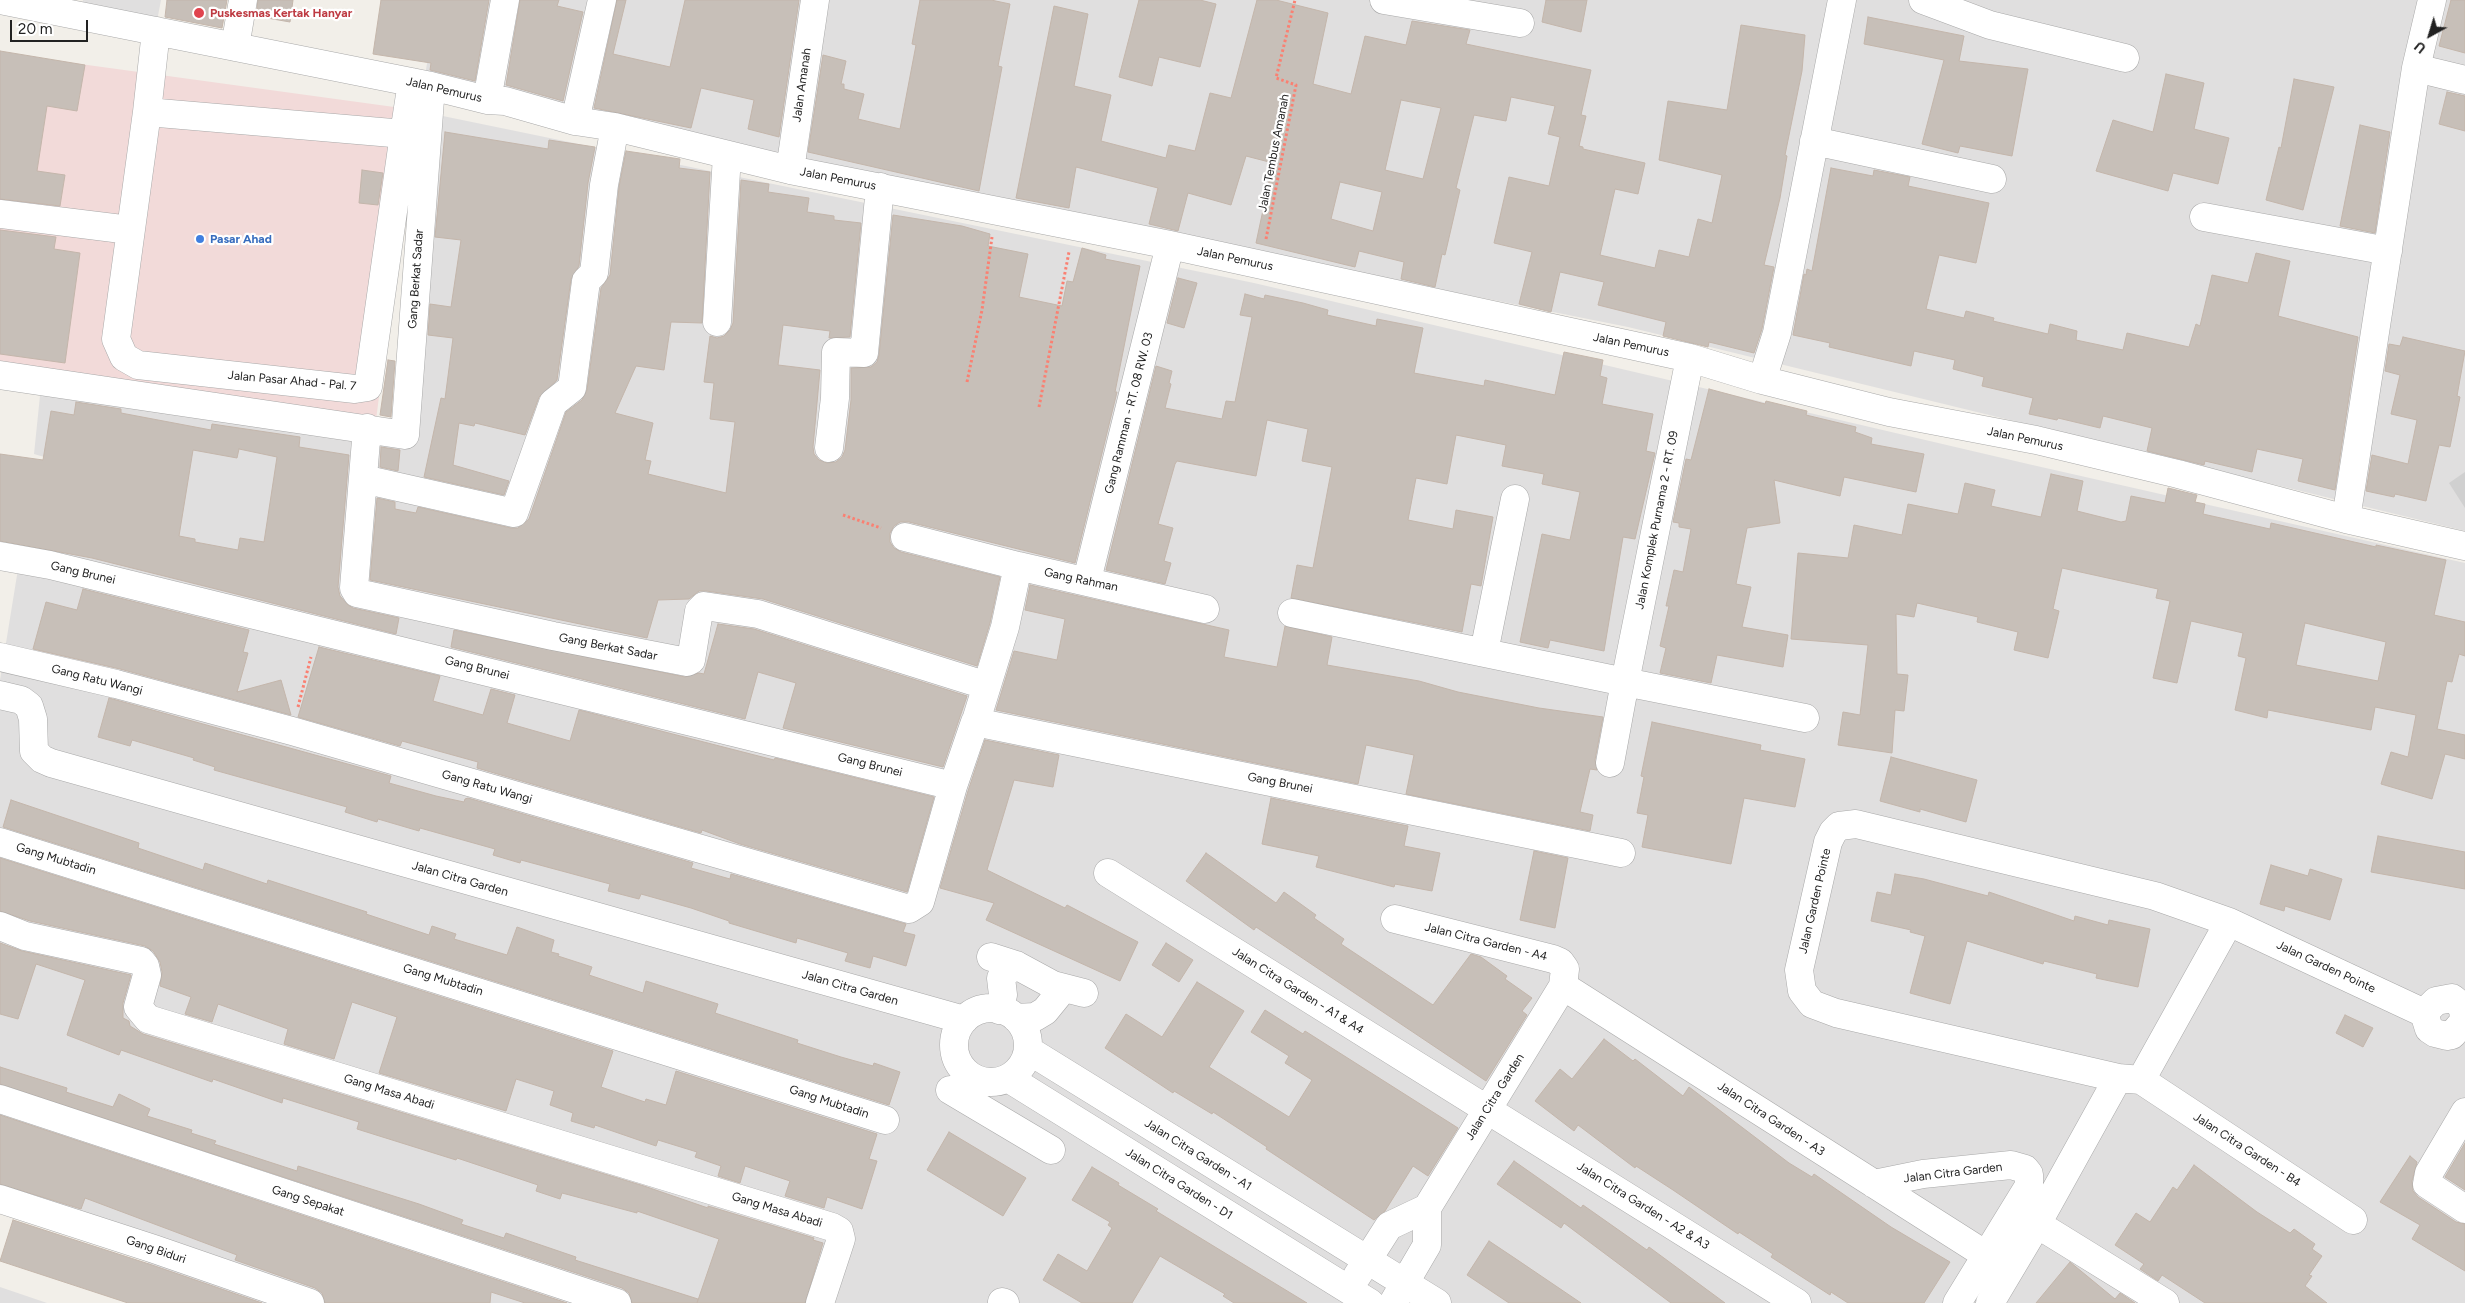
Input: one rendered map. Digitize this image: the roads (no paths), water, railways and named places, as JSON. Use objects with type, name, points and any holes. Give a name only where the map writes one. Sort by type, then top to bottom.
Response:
[{"type":"street","name":"Jalan Pemurus","points":[[0,0],[421,84],[487,100],[505,101],[575,121],[615,127],[790,170],[994,208],[1261,264],[1690,358],[1762,380],[1889,412],[2036,440],[2178,474],[2346,519],[2465,546]]},
{"type":"street","points":[[235,47],[242,0]]},
{"type":"street","points":[[487,100],[505,0]]},
{"type":"street","points":[[575,121],[602,0]]},
{"type":"street","name":"Jalan Amanah","points":[[790,170],[814,0]]},
{"type":"street","points":[[1384,0],[1520,23]]},
{"type":"street","points":[[1762,380],[1777,333],[1842,0]]},
{"type":"street","points":[[1923,0],[1990,25],[2126,58]]},
{"type":"street","points":[[2346,519],[2416,68],[2432,0]]},
{"type":"street","name":"Jalan Pasar Ahad - Pal. 7","points":[[156,31],[147,112],[116,339],[124,357],[138,365],[356,389],[368,387],[404,134],[421,84]]},
{"type":"street","points":[[2416,68],[2465,80]]},
{"type":"street","name":"Gang Berkat Sadar","points":[[0,375],[405,435],[421,84]]},
{"type":"street","points":[[147,112],[404,134]]},
{"type":"street","points":[[363,479],[514,512],[553,403],[572,388],[586,281],[594,273],[604,185],[615,127]]},
{"type":"street","points":[[1814,141],[1992,179]]},
{"type":"street","points":[[717,322],[728,155]]},
{"type":"street","points":[[829,448],[835,398],[836,352],[864,353],[880,187]]},
{"type":"street","points":[[0,214],[130,230]]},
{"type":"street","points":[[2204,217],[2388,251]]},
{"type":"street","name":"Gang Ramman - RT. 08 RW. 03","points":[[1087,580],[1170,245]]},
{"type":"street","name":"Jalan Komplek Purnama 2 - RT. 09","points":[[1610,763],[1690,358]]},
{"type":"street","name":"Gang Berkat Sadar","points":[[367,428],[354,588],[357,593],[553,636],[687,662],[691,660],[699,611],[704,606],[758,614],[975,682]]},
{"type":"street","points":[[1484,652],[1515,499]]},
{"type":"street","points":[[905,537],[1018,566],[1006,626],[953,786]]},
{"type":"street","name":"Gang Brunei","points":[[0,556],[50,565],[953,786]]},
{"type":"street","name":"Gang Rahman","points":[[1018,566],[1205,608]]},
{"type":"street","points":[[1292,613],[1805,718]]},
{"type":"street","name":"Gang Ratu Wangi","points":[[0,657],[116,684],[292,731],[909,909],[920,902],[953,786]]},
{"type":"street","name":"Jalan Citra Garden","points":[[0,695],[21,700],[29,706],[33,719],[34,751],[42,759],[51,763],[964,1020]]},
{"type":"street","name":"Gang Brunei","points":[[975,724],[976,722],[1621,852]]},
{"type":"street","name":"Jalan Garden Pointe","points":[[2129,1079],[1836,1014],[1812,1004],[1802,991],[1799,970],[1828,842],[1833,832],[1839,826],[1856,824],[2155,896],[2229,922],[2424,1012]]},
{"type":"street","name":"Gang Mubtadin","points":[[0,842],[885,1120]]},
{"type":"street","name":"Jalan Citra Garden - A1 & A4","points":[[1108,873],[1488,1110]]},
{"type":"street","name":"Jalan Citra Garden - A4","points":[[1395,919],[1553,959],[1560,962],[1565,968],[1565,982]]},
{"type":"street","points":[[1990,1303],[2037,1224],[2229,922]]},
{"type":"street","name":"Gang Masa Abadi","points":[[0,926],[25,936],[141,961],[145,966],[147,975],[138,1008],[148,1019],[832,1227],[839,1231],[841,1239],[820,1303]]},
{"type":"street","points":[[981,1090],[1018,1071],[1025,1061],[1028,1050],[1026,1033],[1008,1014],[1001,978],[1004,974],[1004,961],[1053,984],[1084,993]]},
{"type":"street","name":"Jalan Citra Garden","points":[[1427,1208],[1565,982]]},
{"type":"street","name":"Jalan Citra Garden - A3","points":[[1565,982],[1986,1255]]},
{"type":"street","points":[[1051,1150],[981,1090],[962,1068],[956,1056],[955,1037],[964,1020],[984,1009],[1035,1017],[1045,1011],[1058,995],[1053,984]]},
{"type":"street","name":"Jalan Citra Garden - A1","points":[[1028,1050],[1367,1260],[1399,1293],[1437,1303]]},
{"type":"street","name":"Jalan Citra Garden - B4","points":[[2129,1079],[2353,1220]]},
{"type":"street","name":"Jalan Citra Garden - D1","points":[[981,1090],[1354,1299]]},
{"type":"street","name":"Gang Sepakat","points":[[0,1099],[617,1303]]},
{"type":"street","name":"Jalan Citra Garden - A2 & A3","points":[[1488,1110],[1798,1303]]},
{"type":"street","points":[[2465,1112],[2429,1173],[2427,1184],[2465,1209]]},
{"type":"street","name":"Jalan Citra Garden","points":[[1874,1184],[1923,1174],[2011,1165],[2025,1168],[2029,1174],[2029,1186],[1957,1303]]},
{"type":"street","name":"Gang Biduri","points":[[0,1199],[154,1249],[310,1303]]},
{"type":"street","points":[[1354,1299],[1367,1260],[1389,1226],[1427,1208],[1427,1245],[1399,1293]]},
{"type":"street","points":[[2037,1224],[2165,1303]]},
{"type":"place","name":"Puskesmas Kertak Hanyar","points":[[199,13]]},
{"type":"place","name":"Pasar Ahad","points":[[200,239]]}]
